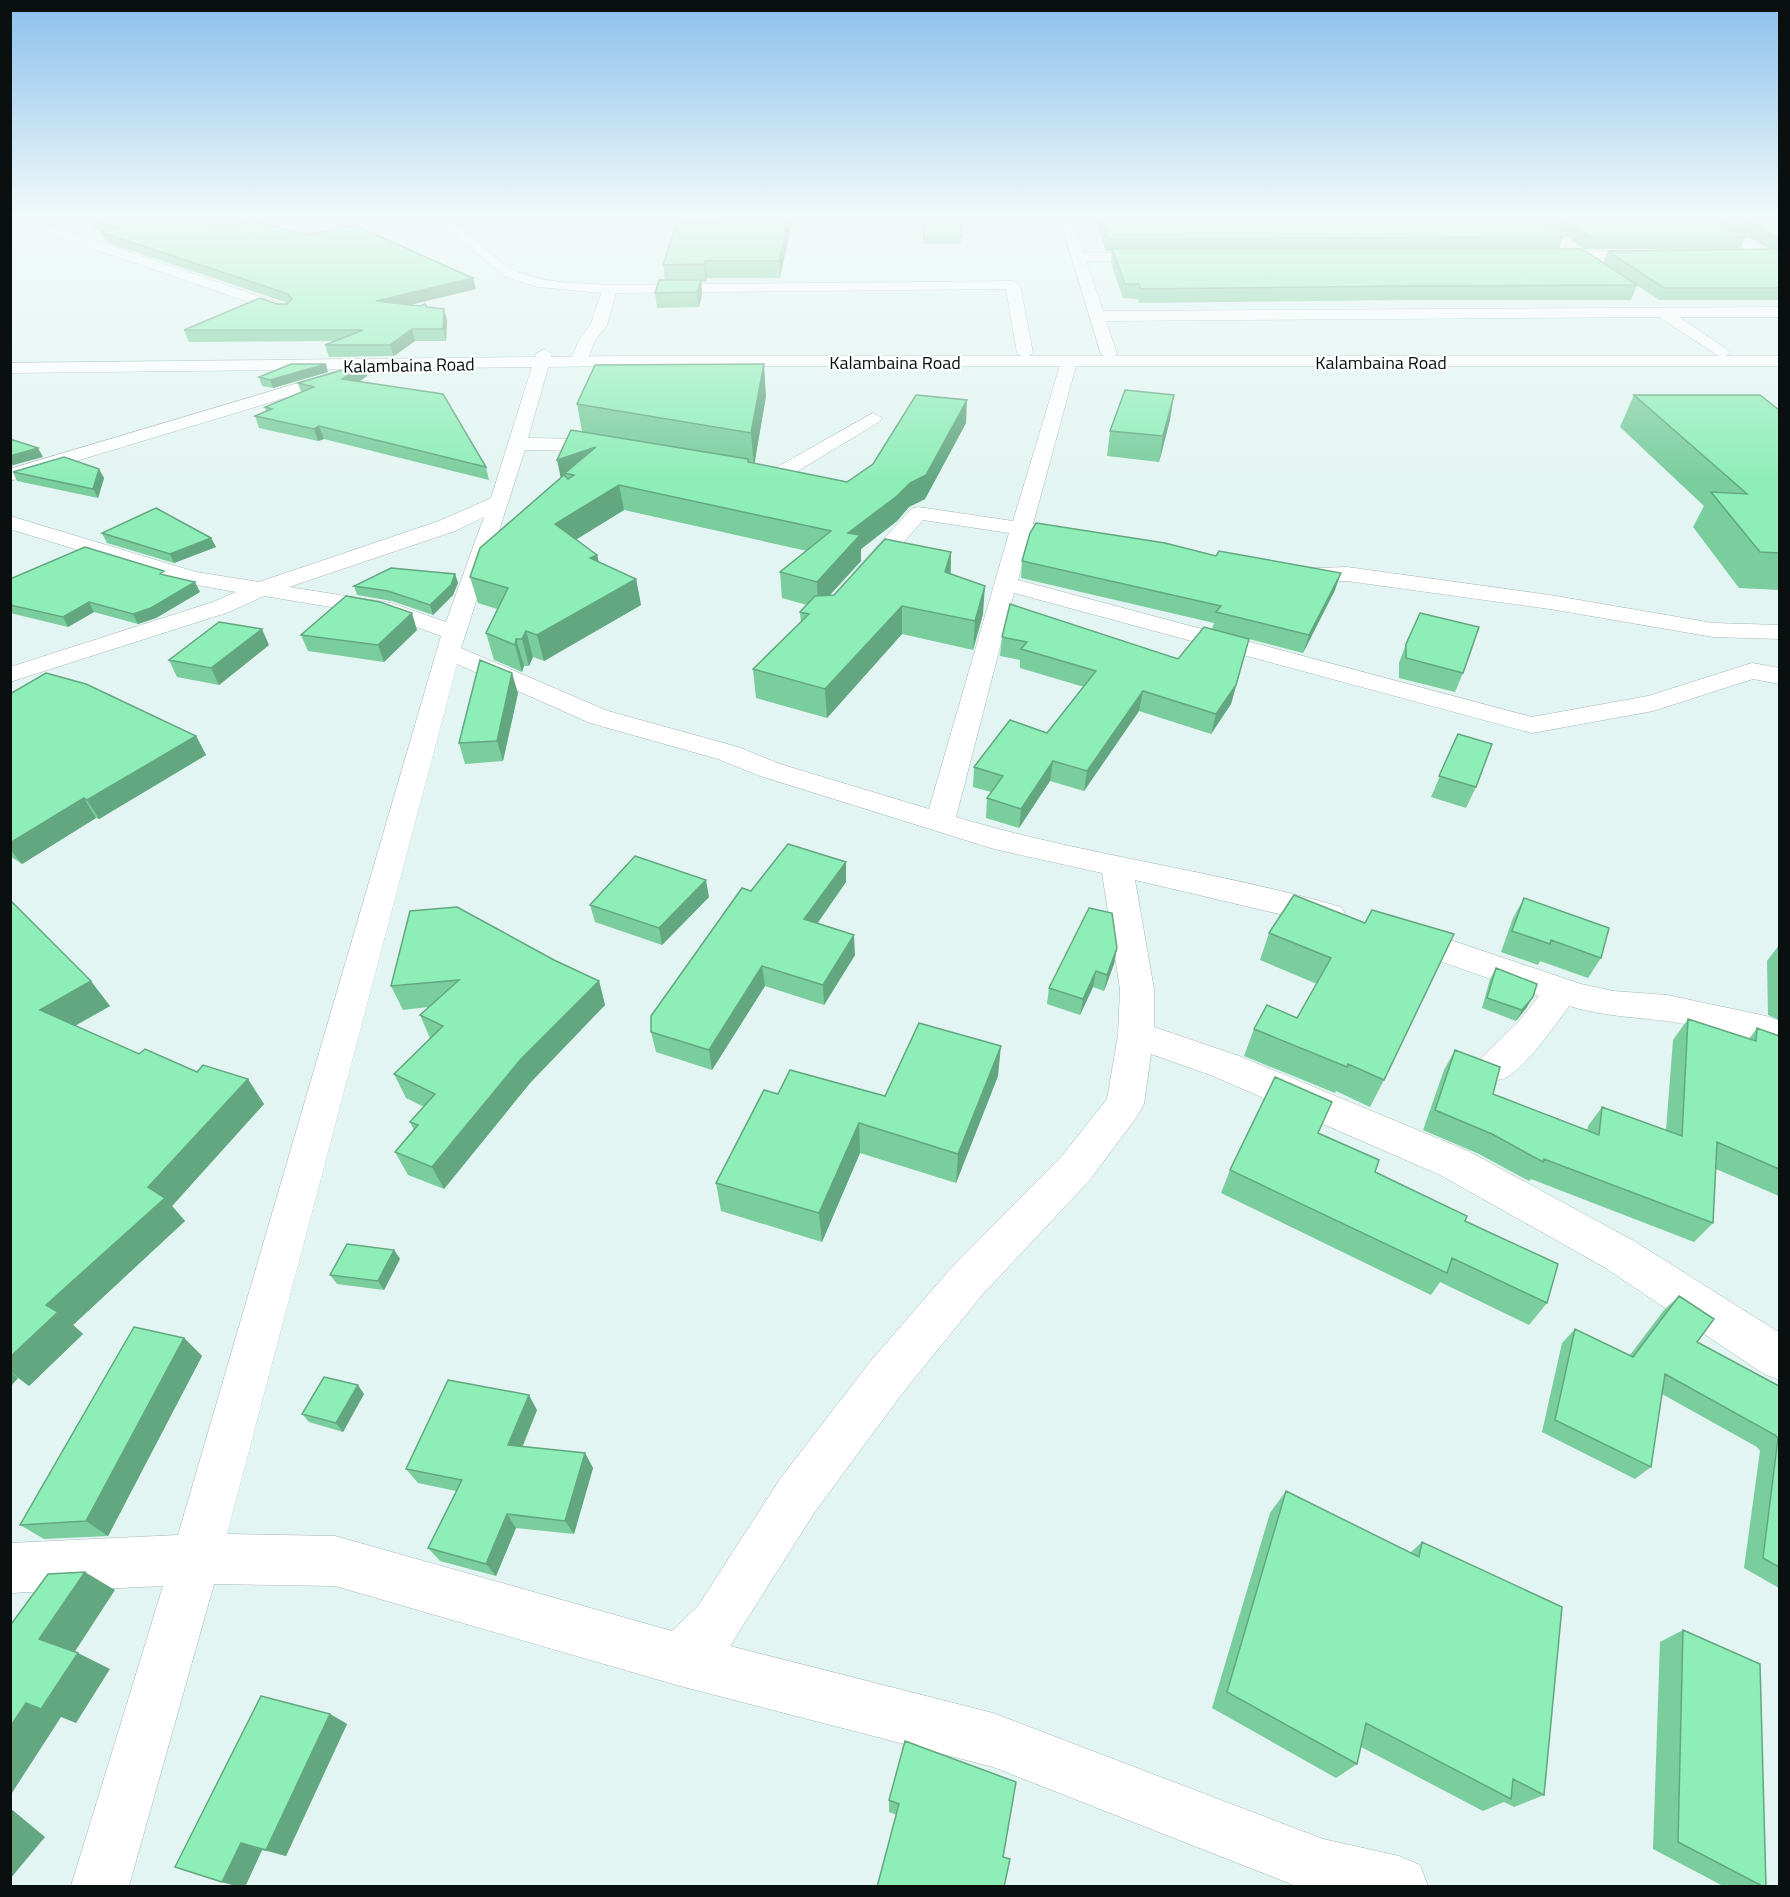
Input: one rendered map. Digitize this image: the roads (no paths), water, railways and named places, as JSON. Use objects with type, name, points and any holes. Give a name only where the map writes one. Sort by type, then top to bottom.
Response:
[{"type":"street","points":[[270,305],[286,310]]},
{"type":"street","points":[[100,1887],[196,1559],[451,642],[519,444],[560,358],[598,326],[605,305]]},
{"type":"street","points":[[1016,305],[1025,353]]},
{"type":"street","points":[[1093,305],[1109,354]]},
{"type":"street","points":[[1650,305],[1722,353]]},
{"type":"street","points":[[1097,316],[1779,312]]},
{"type":"street","points":[[10,358],[560,358],[1025,353],[1779,353]]},
{"type":"street","name":"Kalambaina Road","points":[[10,368],[372,366],[560,358],[1069,362],[1779,361]]},
{"type":"street","points":[[940,822],[1069,362]]},
{"type":"street","points":[[10,475],[372,366]]},
{"type":"street","points":[[726,470],[771,479],[873,418]]},
{"type":"street","points":[[519,444],[588,446],[622,452]]},
{"type":"street","points":[[10,675],[221,608],[263,588],[447,526],[500,502]]},
{"type":"street","points":[[848,591],[918,513],[1092,540]]},
{"type":"street","points":[[10,522],[194,578],[391,610],[599,717],[728,753],[770,770],[1005,842],[1117,868],[1257,896],[1369,925],[1537,980],[1562,991],[1613,1004],[1677,1010],[1754,1026],[1779,1035]]},
{"type":"street","points":[[1268,568],[1316,575],[1347,574],[1539,600],[1713,630],[1779,632]]},
{"type":"street","points":[[1006,584],[1532,725],[1653,703],[1752,671],[1779,676]]},
{"type":"street","points":[[680,1660],[716,1624],[797,1496],[885,1379],[967,1281],[1075,1168],[1125,1104],[1136,1035],[1137,989],[1117,868]]},
{"type":"street","points":[[1496,1066],[1531,1031],[1562,991]]},
{"type":"street","points":[[1136,1035],[1226,1066],[1454,1163],[1619,1254],[1779,1359]]},
{"type":"street","points":[[10,1568],[196,1559],[335,1561],[680,1660],[993,1740],[1323,1868],[1399,1887]]}]
